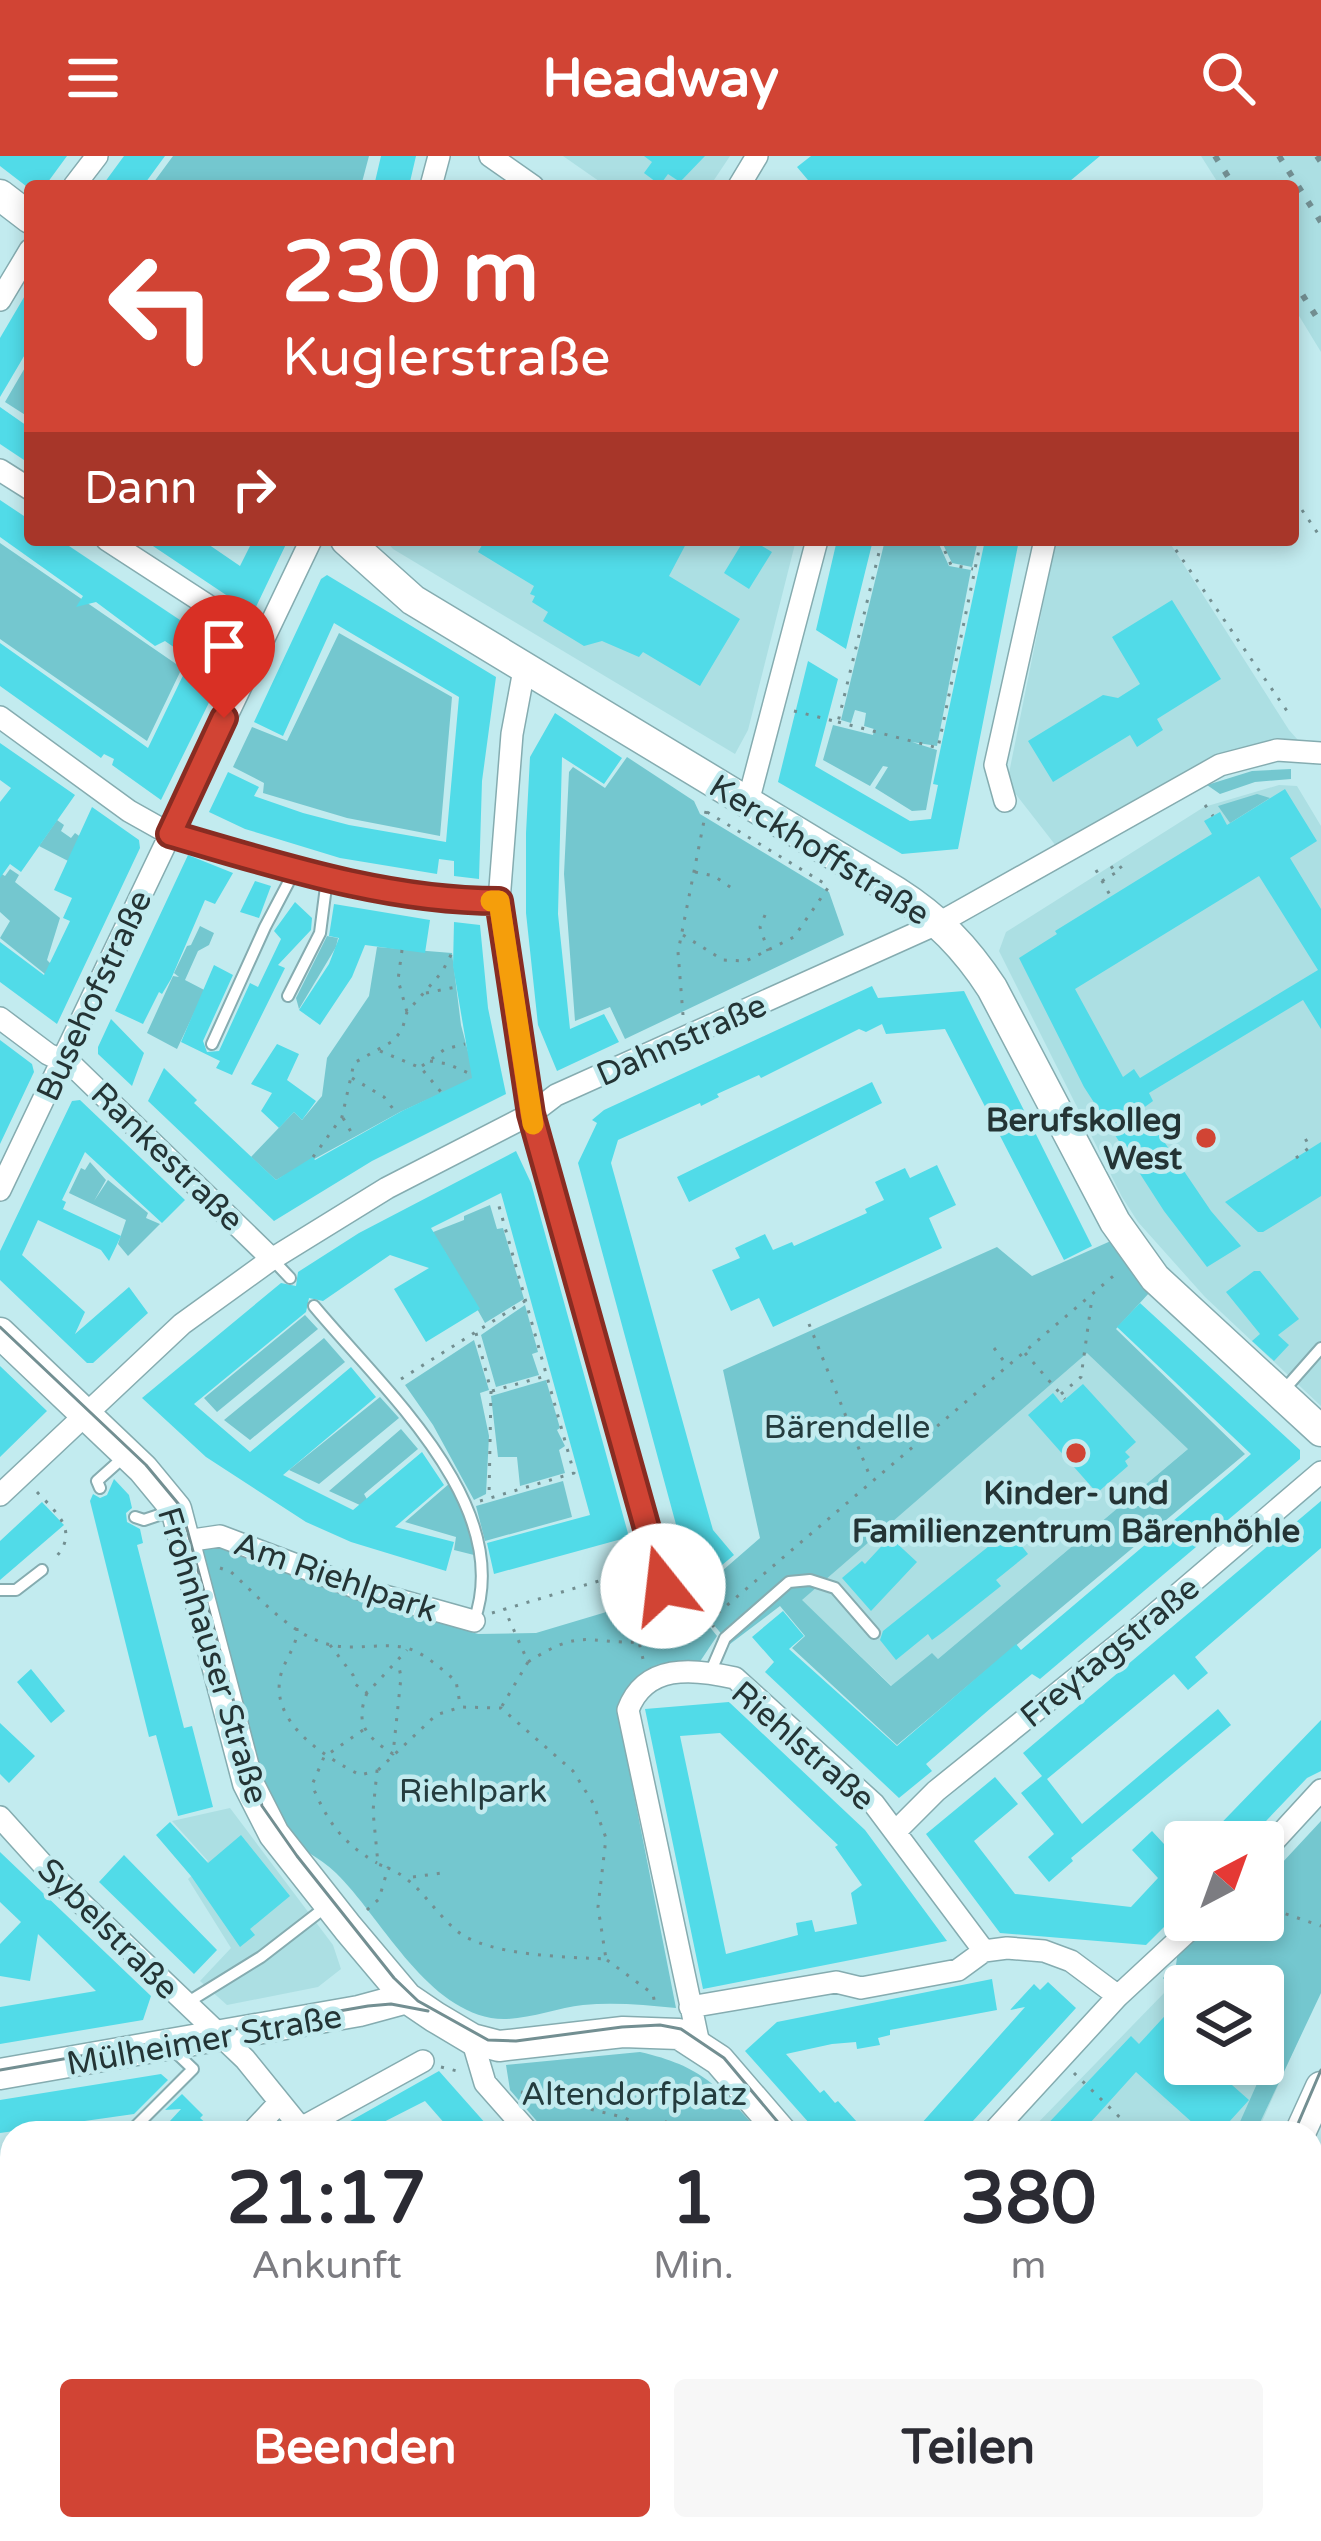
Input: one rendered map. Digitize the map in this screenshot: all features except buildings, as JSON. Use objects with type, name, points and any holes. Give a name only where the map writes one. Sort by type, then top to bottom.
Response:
[{"type":"main road","points":[[0,195],[24,213]]},
{"type":"main road","name":"Kerckhoffstraße","points":[[353,546],[413,600],[709,796],[748,802],[939,923],[969,953],[992,988],[1115,1222],[1138,1256],[1155,1278],[1321,1431]]},
{"type":"main road","name":"Frohnhauser Straße","points":[[0,1333],[127,1454],[176,1509],[248,1783],[274,1834],[407,1998],[472,2039],[513,2046],[658,2030],[679,2034],[719,2060],[772,2121]]},
{"type":"main road","name":"Mülheimer Straße","points":[[0,2074],[220,2037],[407,1998]]},
{"type":"main road","points":[[1307,2121],[1321,2087]]},
{"type":"street","points":[[79,180],[98,156]]},
{"type":"street","points":[[490,156],[524,180]]},
{"type":"street","points":[[0,300],[24,260]]},
{"type":"street","points":[[116,546],[261,640]]},
{"type":"street","name":"Busehofstraße","points":[[0,1190],[308,546]]},
{"type":"street","points":[[748,802],[816,546]]},
{"type":"street","points":[[1005,801],[995,764],[1044,546]]},
{"type":"street","points":[[524,670],[512,734],[499,901],[531,1114],[663,1586],[629,1599]]},
{"type":"street","points":[[0,717],[129,811],[170,834],[327,879],[499,901]]},
{"type":"street","name":"Dahnstraße","points":[[0,1495],[182,1324],[272,1259],[387,1188],[531,1114],[556,1095],[939,923],[1220,765],[1277,750],[1321,753]]},
{"type":"street","name":"Rankestraße","points":[[0,1018],[106,1098],[272,1259]]},
{"type":"street","name":"Freytagstraße","points":[[897,1830],[936,1791],[1141,1626],[1321,1472]]},
{"type":"street","name":"Am Riehlpark","points":[[188,1549],[220,1535],[359,1589],[474,1621]]},
{"type":"street","name":"Riehlstraße","points":[[648,1680],[710,1672],[734,1678],[874,1804],[984,1951]]},
{"type":"street","points":[[648,1680],[636,1688],[628,1710],[699,2044]]},
{"type":"street","points":[[1284,1830],[1321,1790]]},
{"type":"street","name":"Sybelstraße","points":[[0,1817],[56,1879],[245,2059],[295,2121]]},
{"type":"street","points":[[1003,2121],[1118,1996],[1177,1941]]},
{"type":"street","points":[[690,2007],[836,1982],[861,1988],[958,1970],[984,1951],[1044,1951],[1071,1961],[1118,1996]]},
{"type":"street","points":[[472,2039],[485,2083],[518,2121]]},
{"type":"street","points":[[319,2121],[423,2061]]},
{"type":"street","points":[[262,2121],[279,2103]]},
{"type":"lane","points":[[212,1044],[295,870]]},
{"type":"lane","points":[[288,996],[320,933],[327,879]]},
{"type":"lane","points":[[272,1259],[290,1278]]},
{"type":"lane","points":[[314,1306],[453,1474],[480,1560],[483,1596],[474,1621]]},
{"type":"lane","points":[[1280,1394],[1321,1348]]},
{"type":"lane","points":[[100,1488],[98,1481],[127,1454]]},
{"type":"lane","points":[[135,1517],[144,1520],[176,1509]]},
{"type":"lane","points":[[0,1590],[16,1590],[42,1570]]},
{"type":"lane","points":[[710,1672],[725,1638],[789,1582],[810,1580],[836,1588],[874,1633]]},
{"type":"lane","points":[[185,2004],[339,1916]]},
{"type":"lane","points":[[140,2121],[193,2069],[169,2045]]},
{"type":"path","points":[[1302,510],[1321,538]]},
{"type":"path","points":[[838,722],[881,546]]},
{"type":"path","points":[[943,546],[951,565],[975,569]]},
{"type":"path","points":[[773,706],[938,748],[980,546]]},
{"type":"path","points":[[1173,546],[1287,711]]},
{"type":"path","points":[[682,934],[724,960],[746,961],[794,938],[827,885],[709,796],[682,934],[679,987],[682,1013],[693,1032]]},
{"type":"path","points":[[1205,805],[1213,816]]},
{"type":"path","points":[[1102,881],[1122,869],[1120,865],[1113,869],[1108,862]]},
{"type":"path","points":[[1096,870],[1111,896]]},
{"type":"path","points":[[694,872],[714,876],[733,889]]},
{"type":"path","points":[[765,915],[760,927],[768,951]]},
{"type":"path","points":[[402,950],[398,980],[407,1012]]},
{"type":"path","points":[[313,1157],[342,1117],[357,1059],[379,1051],[402,1030],[407,1012],[452,953]]},
{"type":"path","points":[[424,993],[456,987]]},
{"type":"path","points":[[421,1068],[446,1049],[465,1044]]},
{"type":"path","points":[[379,1051],[421,1068],[441,1092]]},
{"type":"path","points":[[428,1061],[475,1076]]},
{"type":"path","points":[[350,1077],[384,1097],[397,1114]]},
{"type":"path","points":[[342,1117],[354,1137]]},
{"type":"path","points":[[1296,1158],[1310,1147],[1301,1132]]},
{"type":"path","points":[[467,1507],[489,1496],[574,1473],[497,1199]]},
{"type":"path","points":[[501,1708],[528,1662],[558,1642],[590,1637],[639,1642],[691,1636],[1138,1256]]},
{"type":"path","points":[[1024,1352],[1063,1397],[1081,1377],[1093,1293]]},
{"type":"path","points":[[384,1390],[527,1300]]},
{"type":"path","points":[[809,1324],[872,1480]]},
{"type":"path","points":[[476,1332],[491,1391],[489,1496]]},
{"type":"path","points":[[994,1348],[1007,1366]]},
{"type":"path","points":[[491,1391],[548,1376]]},
{"type":"path","points":[[22,1475],[66,1523],[68,1536],[62,1551],[42,1570]]},
{"type":"path","points":[[188,1549],[231,1572],[297,1628],[330,1645],[408,1649],[456,1681],[461,1706]]},
{"type":"path","name":"Am Riehlpark","points":[[474,1621],[504,1607],[622,1574],[629,1599]]},
{"type":"path","points":[[663,1586],[676,1579],[725,1638]]},
{"type":"path","points":[[629,1599],[648,1680]]},
{"type":"path","points":[[504,1607],[528,1662]]},
{"type":"path","points":[[297,1628],[298,1638],[280,1677],[280,1692],[291,1722],[324,1757],[360,1775],[377,1771],[436,1714],[461,1706],[501,1708],[573,1771],[593,1803],[606,1838],[598,1907],[606,1959]]},
{"type":"path","points":[[330,1645],[355,1684],[367,1693]]},
{"type":"path","points":[[393,1754],[363,1730],[360,1717],[367,1693],[408,1649]]},
{"type":"path","points":[[393,1754],[401,1677],[398,1662]]},
{"type":"path","points":[[363,1730],[324,1757],[312,1785],[327,1821],[351,1849],[378,1864],[411,1877],[442,1873]]},
{"type":"path","points":[[377,1771],[373,1811],[378,1864]]},
{"type":"path","points":[[339,1916],[380,1899],[388,1868]]},
{"type":"path","points":[[411,1877],[427,1902],[462,1935],[552,1957],[606,1959],[653,1994],[658,2030]]},
{"type":"path","points":[[1284,1913],[1321,1926]]},
{"type":"path","points":[[1088,2084],[1124,2121]]},
{"type":"path","points":[[506,2088],[622,2121]]},
{"type":"path","points":[[667,2121],[709,2089]]},
{"type":"shaded area","points":[[563,156],[730,156],[714,180],[597,180]]},
{"type":"shaded area","points":[[1201,156],[1321,156],[1321,352],[1299,316],[1299,180],[1216,180]]},
{"type":"shaded area","points":[[390,546],[794,546],[748,730],[735,754]]},
{"type":"shaded area","points":[[1055,546],[1172,546],[1289,730],[1306,749],[1264,752],[1060,851],[1007,783]]},
{"type":"shaded area","points":[[1279,785],[1297,786],[1321,826],[1321,1406],[1205,1297],[1138,1222],[999,951],[1006,932],[1204,807]]},
{"type":"shaded area","points":[[1087,1352],[1189,1448],[938,1659],[932,1654],[892,1686],[801,1600]]},
{"type":"shaded area","points":[[230,1808],[333,1945],[341,1969],[318,1987],[227,2005],[200,1981],[231,1948],[188,1879],[208,1861],[172,1821]]},
{"type":"shaded area","points":[[1215,1941],[1261,1941],[1321,1989],[1284,2072],[1284,1965],[1191,1965]]},
{"type":"shaded area","points":[[1164,1993],[1164,2085],[1278,2085],[1262,2121],[1040,2121]]},
{"type":"green space","points":[[173,156],[369,156],[363,180],[155,180]]},
{"type":"green space","points":[[24,369],[24,414],[5,402]]},
{"type":"green space","points":[[0,543],[182,668],[147,741],[0,639]]},
{"type":"green space","points":[[884,546],[940,546],[949,566],[971,570],[937,746],[912,742],[937,750],[926,810],[912,811],[875,788],[888,767],[883,766],[870,786],[823,760],[833,725],[873,735],[874,729],[864,726],[866,713],[855,710],[851,723],[841,720]]},
{"type":"green space","points":[[944,546],[977,546],[972,567],[952,563]]},
{"type":"green space","points":[[339,633],[452,697],[440,836],[347,818],[263,793],[264,783],[233,767],[252,727],[287,741]]},
{"type":"green space","points":[[627,757],[694,801],[700,814],[829,892],[844,935],[625,1039],[610,1007],[575,1021],[564,874],[569,772],[573,767],[605,788]]},
{"type":"green space","points":[[1291,769],[1291,779],[1255,782],[1220,794],[1207,785],[1252,771]]},
{"type":"green space","points":[[1257,794],[1270,798],[1230,823],[1218,806]]},
{"type":"green space","points":[[57,820],[64,825],[61,831],[85,840],[72,863],[39,846]]},
{"type":"green space","points":[[10,869],[19,875],[15,882],[60,918],[47,960],[52,965],[45,974],[0,938],[10,921],[0,912],[0,873],[5,876]]},
{"type":"green space","points":[[200,926],[214,933],[209,945],[198,951],[185,980],[212,994],[195,1011],[177,1049],[147,1033],[173,976],[179,977],[174,973]]},
{"type":"green space","points":[[327,936],[338,938],[336,947],[299,1009],[296,998]]},
{"type":"green space","points":[[377,947],[452,953],[461,1025],[475,1078],[400,1112],[276,1180],[251,1157],[294,1112],[302,1120],[322,1096],[327,1058],[369,996]]},
{"type":"green space","points":[[90,1162],[106,1180],[94,1201],[108,1180],[148,1213],[146,1218],[160,1224],[128,1256],[118,1244],[126,1220],[69,1193],[81,1168],[85,1170]]},
{"type":"green space","points":[[490,1205],[497,1229],[503,1228],[524,1299],[485,1323],[445,1252],[423,1236]]},
{"type":"green space","name":"Bärendelle","points":[[1113,1240],[1150,1292],[1116,1329],[1245,1454],[897,1745],[792,1648],[805,1636],[780,1606],[730,1644],[691,1598],[760,1538],[723,1370],[997,1247],[1032,1276]],"holes":[[[1087,1353],[1188,1449],[938,1659],[932,1653],[891,1686],[802,1600]]]},
{"type":"green space","points":[[525,1305],[539,1375],[496,1387],[481,1335]]},
{"type":"green space","points":[[305,1315],[318,1329],[217,1412],[204,1398]]},
{"type":"green space","points":[[324,1338],[345,1362],[250,1440],[224,1420]]},
{"type":"green space","points":[[474,1340],[489,1390],[480,1393],[489,1436],[486,1494],[474,1500],[405,1385]]},
{"type":"green space","points":[[546,1380],[565,1446],[559,1450],[565,1473],[520,1486],[517,1457],[498,1457],[491,1396]]},
{"type":"green space","points":[[380,1397],[399,1418],[319,1484],[289,1470]]},
{"type":"green space","points":[[401,1429],[418,1449],[364,1494],[368,1501],[362,1506],[329,1491]]},
{"type":"green space","points":[[563,1481],[572,1517],[485,1541],[476,1506]]},
{"type":"green space","points":[[450,1483],[461,1497],[478,1556],[454,1550],[456,1537],[405,1522]]},
{"type":"green space","name":"Riehlpark","points":[[198,1541],[222,1544],[335,1588],[478,1634],[536,1633],[680,1590],[717,1636],[697,1666],[658,1668],[639,1676],[617,1708],[676,2008],[595,2004],[502,2019],[467,2010],[424,1978],[336,1873],[274,1832]]},
{"type":"green space","points":[[1321,1821],[1321,1993],[1284,2071],[1284,1965],[1176,1965],[1178,1950],[1187,1941],[1284,1941],[1284,1861]]},
{"type":"green space","name":"Altendorfplatz","points":[[640,2052],[679,2064],[708,2080],[750,2121],[537,2121],[510,2090],[506,2065]]},
{"type":"green space","points":[[1256,2085],[1278,2085],[1261,2121],[1240,2121]]},
{"type":"tram line","points":[[0,1327],[146,1465],[181,1507],[262,1806],[394,1978],[418,2001],[488,2040],[516,2041],[622,2027],[681,2029],[724,2058],[777,2121]]},
{"type":"tram line","points":[[0,2070],[368,2006],[391,2004],[428,2011]]},
{"type":"tram line","points":[[1299,2121],[1321,2070]]},
{"type":"railway","points":[[1215,156],[1230,180]]},
{"type":"railway","points":[[1279,156],[1294,180]]},
{"type":"railway","points":[[1317,156],[1321,162]]},
{"type":"railway","points":[[1299,187],[1321,222]]},
{"type":"railway","points":[[1299,289],[1321,324]]},
{"type":"slow traffic","points":[[491,901],[499,901],[533,1124]]},
{"type":"place","name":"Berufskolleg West","points":[[1206,1138]]},
{"type":"place","name":"Kinder- und Familienzentrum Bärenhöhle","points":[[1076,1453]]},
{"type":"route","points":[[224,718],[170,834],[344,884],[499,901],[531,1114],[663,1586]]}]
